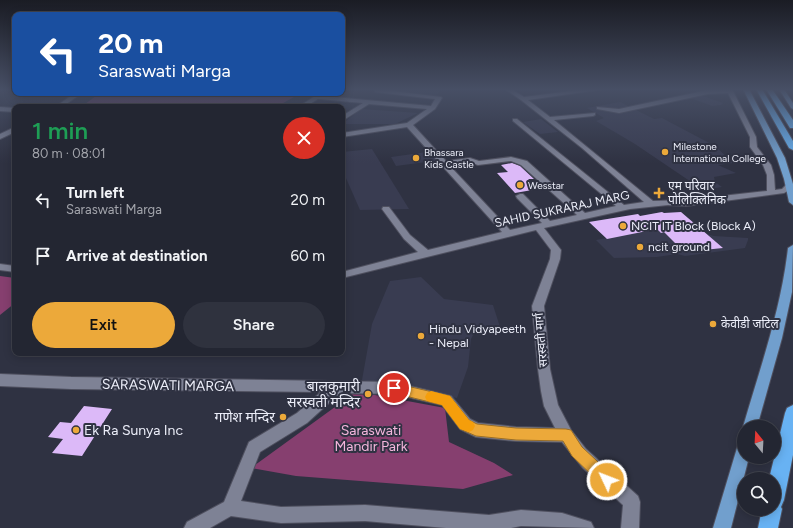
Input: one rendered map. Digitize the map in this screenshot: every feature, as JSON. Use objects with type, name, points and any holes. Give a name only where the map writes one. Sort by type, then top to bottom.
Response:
[{"type":"highway","points":[[773,114],[793,148]]},
{"type":"highway","points":[[785,114],[793,126]]},
{"type":"highway","points":[[780,472],[793,413]]},
{"type":"highway","points":[[768,528],[771,516]]},
{"type":"main road","points":[[759,114],[782,158],[793,202]]},
{"type":"main road","points":[[752,420],[781,315],[792,261],[793,248]]},
{"type":"main road","points":[[722,528],[740,464]]},
{"type":"street","points":[[345,135],[409,125],[425,114]]},
{"type":"street","points":[[542,114],[652,204]]},
{"type":"street","points":[[549,119],[592,114]]},
{"type":"street","points":[[742,114],[753,137],[751,144],[753,149],[761,155],[769,169],[771,192]]},
{"type":"street","points":[[515,120],[623,208]]},
{"type":"street","points":[[409,125],[508,233]]},
{"type":"street","points":[[0,137],[12,131]]},
{"type":"street","points":[[445,163],[470,160],[478,163],[511,159],[518,160],[524,163],[584,216]]},
{"type":"street","name":"SAHID SUKRARAJ MARG","points":[[345,275],[425,253],[623,208],[670,202],[686,203],[784,191],[790,186]]},
{"type":"street","points":[[520,196],[543,225]]},
{"type":"street","points":[[386,209],[407,237],[425,253]]},
{"type":"street","name":"सरस्वती मार्ग","points":[[543,225],[556,250],[556,259],[538,306],[544,369],[551,406],[566,435]]},
{"type":"street","points":[[0,267],[12,269]]},
{"type":"street","name":"SARASWATI MARGA","points":[[0,380],[78,383],[394,388],[446,400],[465,424],[476,430],[516,434],[566,435]]},
{"type":"street","points":[[230,508],[254,447],[302,418],[337,387]]},
{"type":"street","points":[[566,435],[585,460],[632,502],[630,528]]},
{"type":"street","points":[[193,528],[230,508],[281,515],[365,513],[488,523],[521,518],[562,521],[585,528]]},
{"type":"shaded area","points":[[355,114],[417,114],[395,124],[345,124],[345,122]]},
{"type":"shaded area","name":"Milestone International College","points":[[597,114],[643,114],[654,119],[662,118],[715,146],[733,163],[718,165],[736,173],[714,177],[715,182],[722,187],[703,190],[635,144],[596,121],[604,118]]},
{"type":"shaded area","points":[[541,119],[558,132],[540,134],[523,122]]},
{"type":"shaded area","points":[[372,149],[409,209],[360,210],[345,176],[345,152]]},
{"type":"shaded area","name":"Bhassara Kids Castle","points":[[434,151],[441,160],[396,166],[391,157]]},
{"type":"shaded area","points":[[662,212],[681,212],[707,234],[714,236],[748,238],[745,248],[685,256],[677,254],[657,257],[614,258],[596,240],[607,238],[589,222],[638,214],[640,216]]},
{"type":"shaded area","name":"Hindu Vidyapeeth - Nepal","points":[[421,277],[444,299],[493,305],[500,327],[474,333],[471,339],[468,367],[457,398],[362,380],[372,324],[390,281]]},
{"type":"green space","points":[[0,276],[12,278],[12,305],[0,315]]},
{"type":"green space","name":"Saraswati Mandir Park","points":[[343,394],[375,395],[445,408],[449,442],[494,463],[513,475],[463,489],[296,476],[251,468],[335,407]]},
{"type":"building","name":"Wesstar","points":[[512,163],[520,166],[534,179],[528,179],[538,189],[515,193],[497,173],[508,172],[501,165]]},
{"type":"building","points":[[662,212],[681,212],[723,248],[684,252],[664,232],[661,233],[657,229],[607,239],[589,222],[638,214],[640,216]]},
{"type":"building","name":"Ek Ra Sunya Inc","points":[[84,406],[112,409],[82,456],[52,453],[63,439],[48,437],[60,422],[71,423]]},
{"type":"slow traffic","points":[[431,397],[446,400],[465,424],[469,426]]},
{"type":"place","name":"Milestone International College","points":[[665,152]]},
{"type":"place","name":"Bhassara Kids Castle","points":[[416,158]]},
{"type":"place","name":"Wesstar","points":[[520,185]]},
{"type":"place","name":"एम परिवार पोलिक्लिनिक","points":[[659,193]]},
{"type":"place","name":"NCIT IT Block (Block A)","points":[[623,226]]},
{"type":"place","name":"ncit ground","points":[[640,247]]},
{"type":"place","name":"केवीडी जटिल","points":[[713,324]]},
{"type":"place","name":"Hindu Vidyapeeth - Nepal","points":[[421,336]]},
{"type":"place","name":"बालकुमारी सरस्वती मन्दिर","points":[[368,394]]},
{"type":"place","name":"गणेश मन्दिर","points":[[283,417]]},
{"type":"place","name":"Ek Ra Sunya Inc","points":[[76,430]]},
{"type":"route","points":[[394,388],[446,400],[465,424],[476,430],[516,434],[566,435],[585,460],[607,480]]}]
